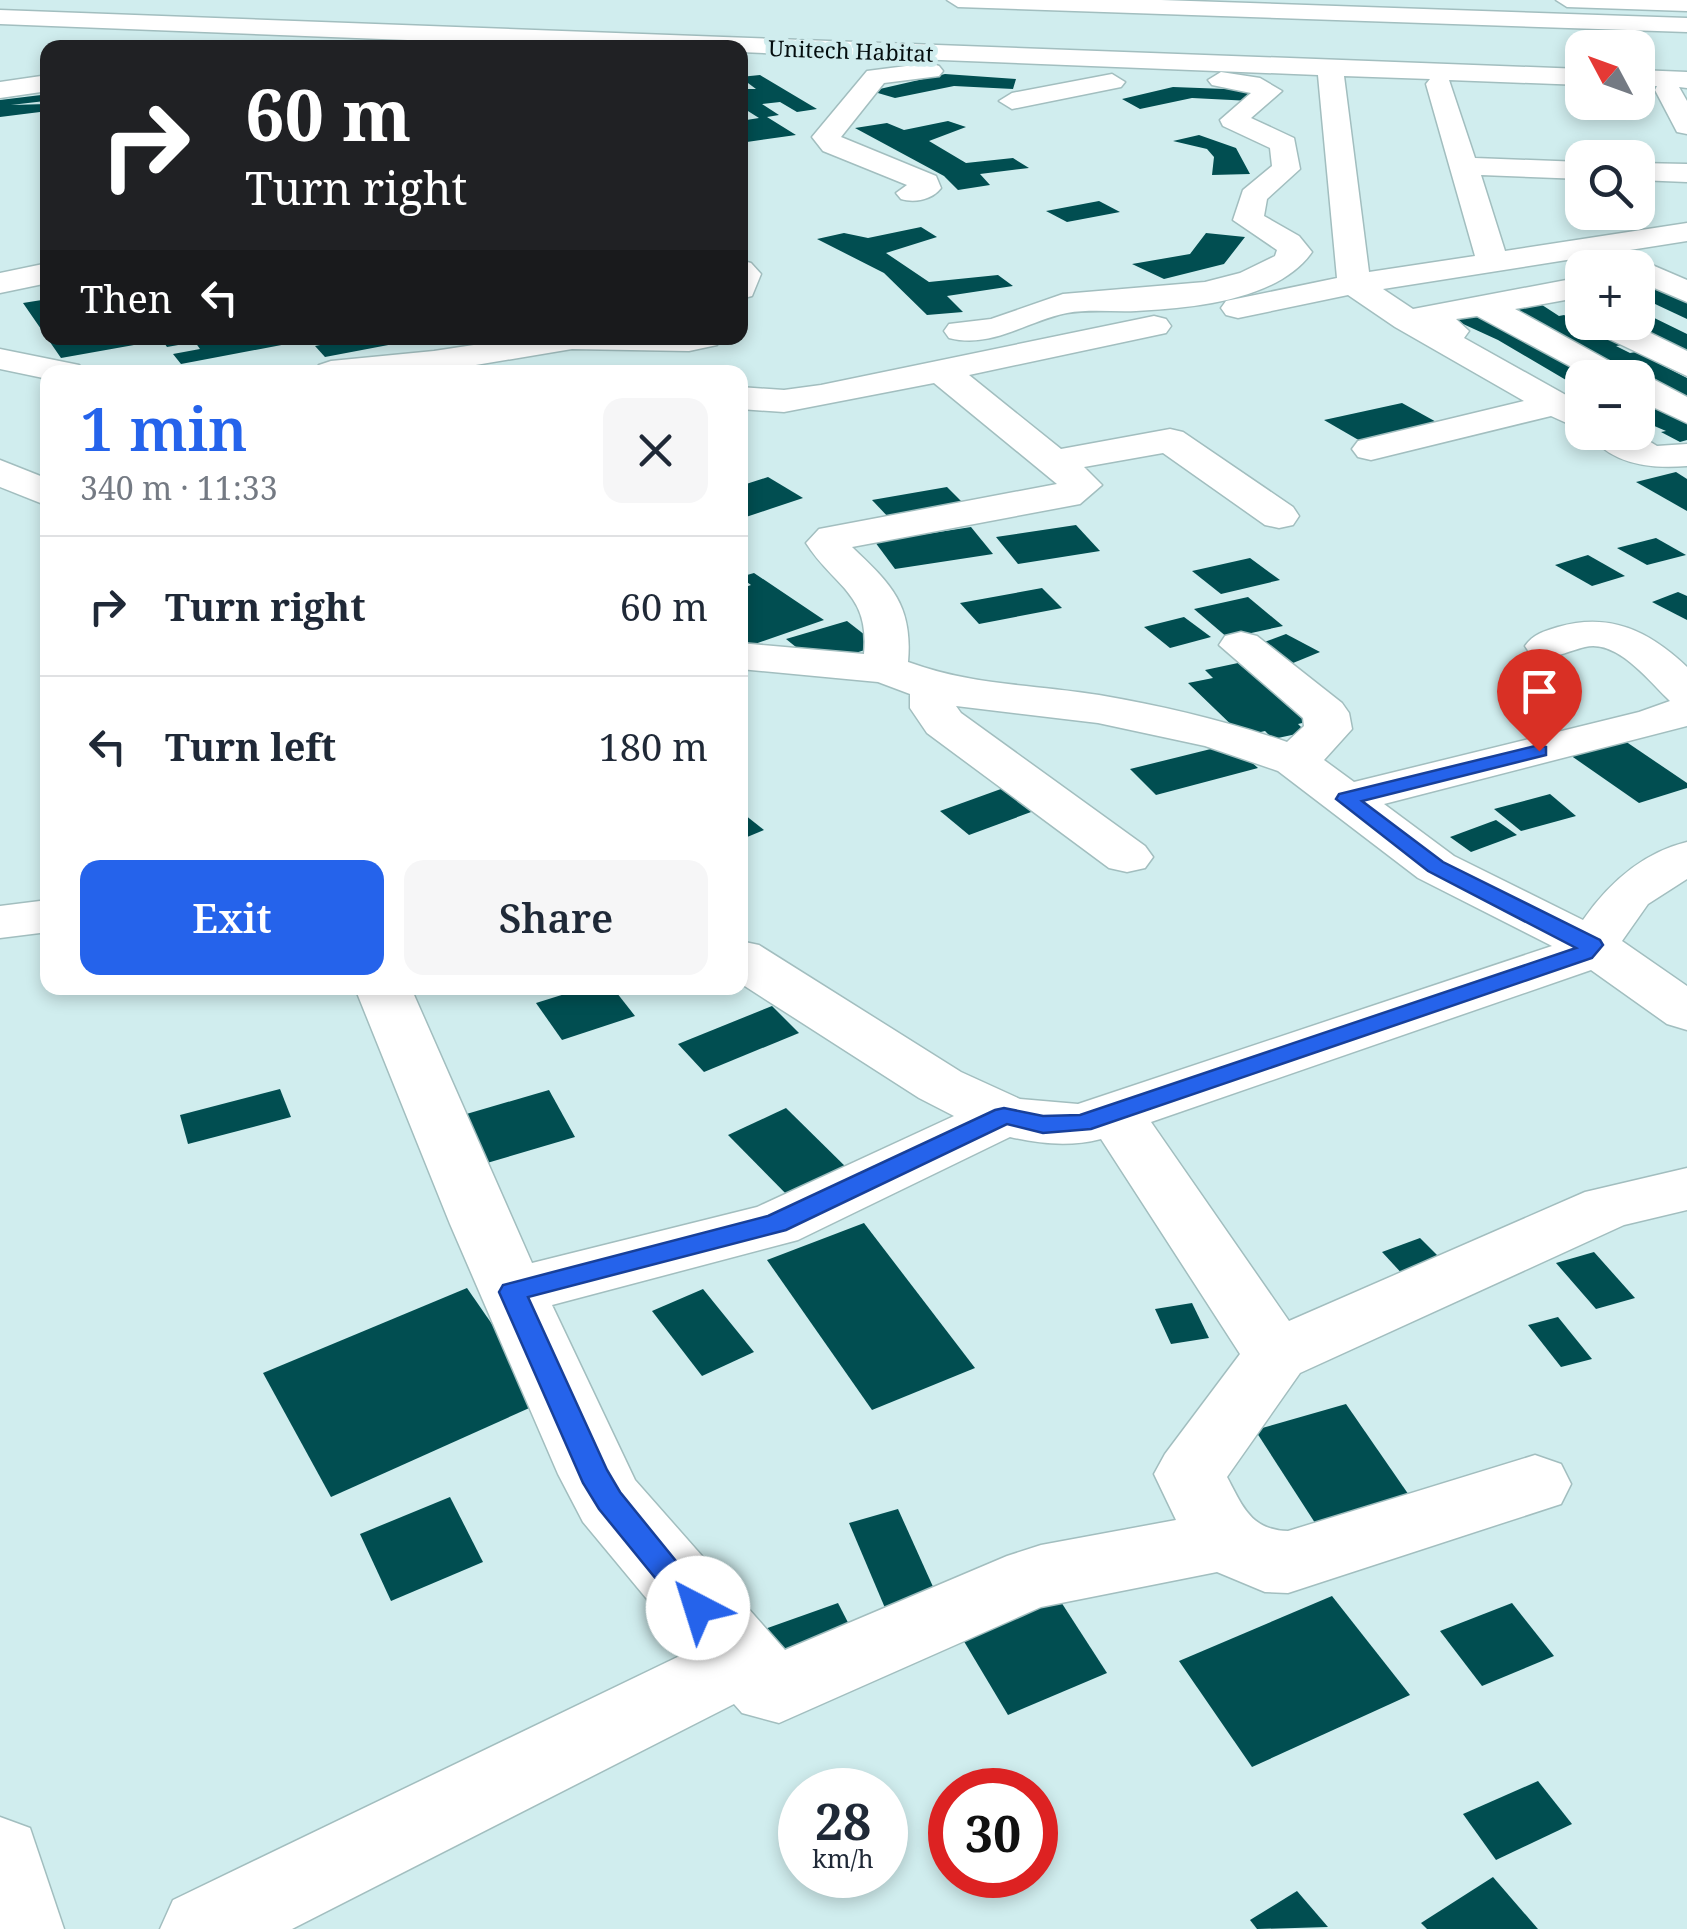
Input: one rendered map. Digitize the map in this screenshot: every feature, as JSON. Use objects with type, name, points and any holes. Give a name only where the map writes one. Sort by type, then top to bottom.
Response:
[{"type":"street","points":[[958,0],[1687,25]]},
{"type":"street","points":[[1568,0],[1687,4]]},
{"type":"street","points":[[1346,13],[1354,22],[1350,49],[1374,70]]},
{"type":"street","name":"Unitech Habitat","points":[[0,17],[444,40]]},
{"type":"street","name":"Unitech Habitat","points":[[748,50],[1565,76]]},
{"type":"street","points":[[1330,68],[1354,284],[1407,320],[1565,403]]},
{"type":"street","points":[[912,193],[926,188],[926,182],[827,142],[826,137],[876,76],[928,71],[1232,80],[1265,86],[1269,91],[1232,120],[1284,144],[1286,168],[1250,207],[1248,220],[1288,243],[1296,252],[1292,261],[1275,273],[1160,299],[1060,304],[1005,328],[961,331]]},
{"type":"street","points":[[1012,101],[1140,77]]},
{"type":"street","points":[[0,90],[40,84]]},
{"type":"street","points":[[1439,84],[1493,263]]},
{"type":"street","points":[[1678,85],[1687,126]]},
{"type":"street","points":[[1464,166],[1565,169]]},
{"type":"street","points":[[1655,172],[1687,173]]},
{"type":"street","points":[[1250,207],[1344,212]]},
{"type":"street","points":[[748,399],[784,401],[944,372],[1354,284],[1687,232]]},
{"type":"street","points":[[1592,248],[1596,250]]},
{"type":"street","points":[[1655,271],[1687,268]]},
{"type":"street","points":[[0,283],[40,276]]},
{"type":"street","points":[[1655,278],[1687,292]]},
{"type":"street","points":[[1565,290],[1425,316],[1565,402]]},
{"type":"street","points":[[0,300],[40,292]]},
{"type":"street","points":[[1540,295],[1565,306]]},
{"type":"street","points":[[1482,306],[1586,360]]},
{"type":"street","points":[[1636,340],[1687,366]]},
{"type":"street","points":[[412,365],[536,345]]},
{"type":"street","points":[[0,359],[40,367]]},
{"type":"street","points":[[885,670],[890,633],[879,597],[827,543],[842,534],[976,514],[1075,492],[1082,485],[944,372]]},
{"type":"street","points":[[1655,395],[1687,412]]},
{"type":"street","points":[[1371,449],[1565,410]]},
{"type":"street","points":[[1655,438],[1670,446],[1687,444]]},
{"type":"street","points":[[1056,461],[1170,440],[1278,516]]},
{"type":"street","points":[[1636,450],[1650,458],[1687,455]]},
{"type":"street","points":[[14,474],[40,489]]},
{"type":"street","points":[[1346,799],[1679,716],[1654,660],[1609,636],[1587,633],[1548,646]]},
{"type":"street","points":[[1241,645],[1326,713],[1328,729],[1295,760]]},
{"type":"street","points":[[748,657],[885,670],[933,687],[1098,709],[1218,734],[1295,760],[1436,866],[1592,945],[1687,1012]]},
{"type":"street","points":[[933,687],[933,708],[944,723],[1127,858]]},
{"type":"street","points":[[748,962],[902,1064],[1004,1116],[1062,1125],[1082,1124],[1577,956],[1592,945],[1629,893],[1687,857]]},
{"type":"street","points":[[0,922],[40,917]]},
{"type":"street","points":[[387,995],[512,1292],[594,1474],[609,1501],[764,1685],[779,1689],[1040,1576],[1201,1548],[1217,1538]]},
{"type":"street","points":[[1114,1113],[1276,1355]]},
{"type":"street","points":[[512,1292],[776,1224],[1004,1116]]},
{"type":"street","points":[[1217,1538],[1217,1528],[1190,1474],[1276,1355],[1607,1207],[1687,1189]]},
{"type":"street","points":[[1217,1538],[1265,1561],[1288,1562],[1535,1484]]},
{"type":"street","points":[[204,1929],[294,1910],[743,1662]]},
{"type":"street","points":[[0,1856],[20,1929]]},
{"type":"building","points":[[945,74],[1016,79],[1013,89],[954,86],[895,98],[871,91]]},
{"type":"building","points":[[760,75],[817,109],[797,112],[780,102],[762,104],[779,115],[767,117],[796,135],[748,142],[748,120],[759,118],[748,111],[748,89],[756,89],[748,83],[748,76]]},
{"type":"building","points":[[1173,87],[1252,90],[1251,101],[1192,98],[1140,109],[1122,99]]},
{"type":"building","points":[[40,95],[40,102],[11,105],[40,104],[40,112],[0,117],[0,100]]},
{"type":"building","points":[[948,121],[966,127],[929,141],[966,163],[1013,158],[1029,168],[980,174],[990,185],[958,190],[944,176],[855,128],[887,123],[904,130]]},
{"type":"building","points":[[1199,135],[1236,148],[1250,174],[1212,175],[1214,157],[1207,149],[1173,141]]},
{"type":"building","points":[[1099,201],[1120,212],[1067,222],[1046,211]]},
{"type":"building","points":[[921,227],[937,237],[886,253],[929,282],[998,275],[1013,286],[947,296],[963,312],[927,315],[884,273],[817,239],[844,233],[868,238]]},
{"type":"building","points":[[1206,233],[1245,237],[1224,264],[1164,279],[1132,264],[1190,254]]},
{"type":"building","points":[[1655,285],[1687,300],[1687,319],[1655,304]]},
{"type":"building","points":[[40,300],[40,328],[23,303]]},
{"type":"building","points":[[1539,303],[1559,316],[1565,316],[1565,340],[1612,340],[1622,345],[1616,346],[1652,360],[1602,360],[1506,309]]},
{"type":"building","points":[[1485,311],[1577,360],[1565,360],[1565,379],[1498,340],[1450,318]]},
{"type":"building","points":[[1655,318],[1687,334],[1687,358],[1654,340]]},
{"type":"building","points":[[52,345],[134,345],[61,358]]},
{"type":"building","points":[[197,345],[281,345],[181,364],[173,354],[200,349]]},
{"type":"building","points":[[320,345],[388,345],[325,357],[315,346]]},
{"type":"building","points":[[1655,362],[1687,378],[1687,404],[1655,383]]},
{"type":"building","points":[[1655,400],[1687,418],[1687,440],[1680,442],[1661,432],[1666,431],[1655,426]]},
{"type":"building","points":[[1402,403],[1440,424],[1362,442],[1324,420]]},
{"type":"building","points":[[1676,472],[1687,479],[1687,511],[1636,482]]},
{"type":"building","points":[[768,477],[803,498],[748,516],[748,483]]},
{"type":"building","points":[[947,487],[967,507],[891,520],[872,500]]},
{"type":"building","points":[[1076,525],[1100,551],[1018,564],[996,537]]},
{"type":"building","points":[[971,527],[993,554],[895,569],[875,542]]},
{"type":"building","points":[[1656,538],[1686,555],[1647,565],[1617,548]]},
{"type":"building","points":[[1588,555],[1625,576],[1592,586],[1555,565]]},
{"type":"building","points":[[1250,558],[1280,580],[1221,594],[1192,571]]},
{"type":"building","points":[[754,573],[824,620],[752,645],[748,642],[748,575]]},
{"type":"building","points":[[1042,588],[1062,608],[979,624],[960,603]]},
{"type":"building","points":[[1678,592],[1687,596],[1687,620],[1652,602]]},
{"type":"building","points":[[1248,597],[1283,626],[1228,638],[1194,609]]},
{"type":"building","points":[[1184,617],[1211,637],[1170,648],[1144,627]]},
{"type":"building","points":[[847,621],[879,646],[817,664],[786,639]]},
{"type":"building","points":[[1286,634],[1320,652],[1293,663],[1259,644]]},
{"type":"building","points":[[1238,663],[1245,669],[1260,666],[1319,719],[1298,724],[1306,732],[1273,739],[1265,731],[1243,736],[1188,683],[1213,678],[1205,670]]},
{"type":"building","points":[[1622,739],[1687,783],[1687,788],[1639,803],[1570,755]]},
{"type":"building","points":[[1231,744],[1258,768],[1156,795],[1130,769]]},
{"type":"building","points":[[1012,785],[1042,808],[969,835],[940,811]]},
{"type":"building","points":[[1550,794],[1576,816],[1521,831],[1494,809]]},
{"type":"building","points":[[748,817],[764,830],[748,837]]},
{"type":"building","points":[[1496,820],[1517,835],[1471,852],[1450,837]]},
{"type":"building","points":[[562,995],[618,995],[635,1016],[562,1040],[536,1003]]},
{"type":"building","points":[[772,1006],[799,1033],[704,1072],[678,1044]]},
{"type":"building","points":[[280,1089],[291,1117],[188,1144],[180,1115]]},
{"type":"building","points":[[549,1090],[575,1137],[487,1163],[463,1115]]},
{"type":"building","points":[[786,1108],[854,1175],[795,1203],[728,1135]]},
{"type":"building","points":[[864,1223],[975,1368],[872,1410],[767,1260]]},
{"type":"building","points":[[1420,1238],[1445,1263],[1406,1278],[1382,1252]]},
{"type":"building","points":[[1594,1252],[1635,1298],[1596,1309],[1556,1263]]},
{"type":"building","points":[[467,1288],[545,1401],[331,1497],[263,1373]]},
{"type":"building","points":[[703,1289],[754,1352],[702,1376],[652,1311]]},
{"type":"building","points":[[1192,1303],[1209,1338],[1171,1344],[1155,1309]]},
{"type":"building","points":[[1558,1317],[1592,1359],[1561,1367],[1528,1325]]},
{"type":"building","points":[[1346,1404],[1422,1514],[1328,1543],[1255,1430]]},
{"type":"building","points":[[450,1497],[483,1562],[391,1601],[360,1534]]},
{"type":"building","points":[[898,1509],[939,1600],[888,1615],[849,1523]]},
{"type":"building","points":[[1052,1588],[1107,1673],[1008,1715],[956,1628]]},
{"type":"building","points":[[1332,1596],[1410,1695],[1252,1767],[1179,1661]]},
{"type":"building","points":[[838,1603],[859,1644],[777,1675],[756,1632]]},
{"type":"building","points":[[1512,1603],[1554,1656],[1482,1686],[1440,1631]]},
{"type":"building","points":[[1538,1781],[1572,1824],[1496,1860],[1463,1814]]},
{"type":"building","points":[[1493,1877],[1538,1929],[1427,1929],[1421,1923]]},
{"type":"building","points":[[1297,1891],[1328,1927],[1257,1929],[1250,1920]]},
{"type":"route","points":[[698,1608],[609,1501],[512,1292],[776,1224],[1004,1116],[1043,1124],[1082,1124],[1584,953],[1592,945],[1436,866],[1346,799],[1539,751]]}]
